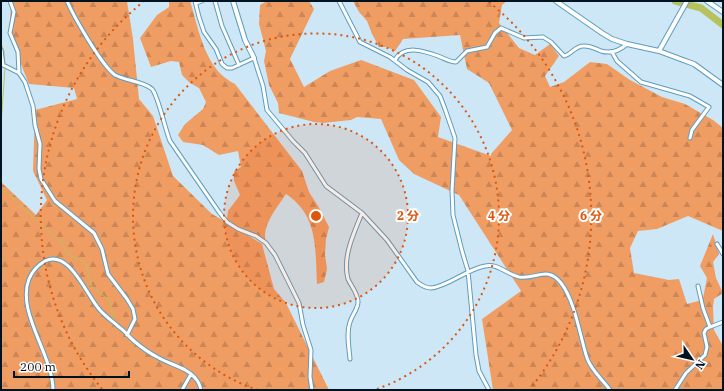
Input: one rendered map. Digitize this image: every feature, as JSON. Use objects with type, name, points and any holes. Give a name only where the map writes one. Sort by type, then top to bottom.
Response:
[{"type":"street","points":[[10,1],[14,12],[10,33],[18,52],[19,73]]},
{"type":"street","points":[[67,1],[77,22],[111,72],[153,90],[170,141],[227,222],[238,229],[256,236],[266,243],[275,255],[299,303],[303,325],[311,350],[310,377],[312,390]]},
{"type":"street","points":[[202,1],[195,2],[199,17],[204,32],[216,48],[222,64],[229,69],[254,58]]},
{"type":"street","points":[[215,1],[222,26],[239,65]]},
{"type":"street","points":[[233,1],[245,40],[254,58],[263,86],[267,110],[305,153],[326,186],[362,213],[387,240],[418,282],[431,288],[478,267],[494,265],[519,277],[528,277],[546,273],[553,276],[561,283],[568,294],[576,317],[587,360],[610,390]]},
{"type":"street","points":[[339,1],[360,42],[395,60],[406,70],[421,78],[435,89],[440,96],[453,132],[455,143],[452,191],[453,215],[468,271],[476,355],[479,371],[488,390]]},
{"type":"street","points":[[556,1],[602,34],[627,44],[659,51],[694,64],[723,85]]},
{"type":"street","points":[[659,51],[687,1]]},
{"type":"street","points":[[708,1],[723,12]]},
{"type":"street","points":[[395,60],[400,53],[411,50],[431,54],[456,62],[467,51],[488,47],[495,33],[501,28],[524,38],[543,37],[551,42],[564,56],[568,55],[577,47],[584,45],[601,51],[612,52],[627,44]]},
{"type":"street","points":[[1,50],[6,66],[19,73],[25,82],[40,144],[38,170],[41,179],[55,201],[94,233],[102,249],[108,274],[133,309],[135,319],[127,335]]},
{"type":"street","points":[[612,52],[617,61],[641,82],[690,96],[709,107],[692,130],[690,138]]},
{"type":"street","points":[[350,359],[348,330],[358,300],[348,279],[346,265],[347,255],[362,213]]},
{"type":"street","points":[[717,244],[723,254]]},
{"type":"street","points":[[53,390],[51,372],[34,329],[27,303],[26,291],[29,278],[39,266],[46,260],[54,259],[66,263],[72,269],[100,311],[135,342],[159,358],[191,374],[196,378],[201,390]]},
{"type":"street","points":[[698,286],[703,308],[710,327]]},
{"type":"street","points":[[675,390],[686,373],[705,355],[707,347],[704,333],[706,329],[721,322],[723,328]]},
{"type":"street","points":[[182,390],[191,374]]},
{"type":"green space","points":[[8,1],[127,1],[133,39],[139,99],[153,116],[173,176],[212,214],[233,226],[227,219],[228,211],[240,195],[234,181],[234,171],[241,167],[238,151],[219,155],[203,145],[183,142],[178,135],[185,124],[203,109],[206,102],[199,88],[190,83],[182,75],[179,62],[171,61],[151,67],[140,38],[157,15],[169,7],[169,1],[190,1],[200,36],[210,59],[225,78],[235,84],[302,171],[309,192],[329,227],[326,239],[325,255],[327,269],[324,282],[317,284],[315,246],[310,223],[297,203],[286,194],[274,211],[268,224],[265,237],[266,243],[238,229],[262,244],[274,289],[286,303],[329,390],[1,390],[1,182],[36,215],[47,200],[33,171],[35,110],[77,99],[74,88],[29,84],[9,35],[11,5]]},
{"type":"green space","points":[[267,1],[309,1],[314,9],[290,59],[304,87],[330,71],[361,60],[414,80],[441,117],[438,137],[491,156],[491,154],[512,130],[489,83],[467,69],[460,35],[403,39],[395,51],[387,47],[379,47],[367,21],[359,12],[353,1],[507,1],[502,5],[499,23],[519,48],[535,55],[550,44],[559,56],[545,76],[550,87],[564,82],[590,62],[607,64],[630,80],[662,97],[685,104],[713,120],[723,128],[723,231],[688,216],[657,229],[638,231],[630,248],[634,273],[669,280],[679,279],[687,304],[702,300],[703,298],[707,278],[700,266],[713,234],[719,254],[713,262],[716,278],[723,293],[714,299],[713,307],[714,330],[723,346],[723,390],[493,390],[482,319],[521,291],[459,195],[414,174],[399,160],[381,119],[357,117],[351,120],[323,123],[279,113],[278,103],[269,85],[264,61],[266,51],[259,24],[260,5]]},
{"type":"waterway","points":[[675,1],[701,8],[723,25]]},
{"type":"waterway","points":[[1,44],[4,51],[5,65]]},
{"type":"waterway","points":[[1,125],[5,68]]},
{"type":"waterway","points":[[1,188],[62,242],[67,254],[86,263],[92,287],[109,300],[115,321]]}]
